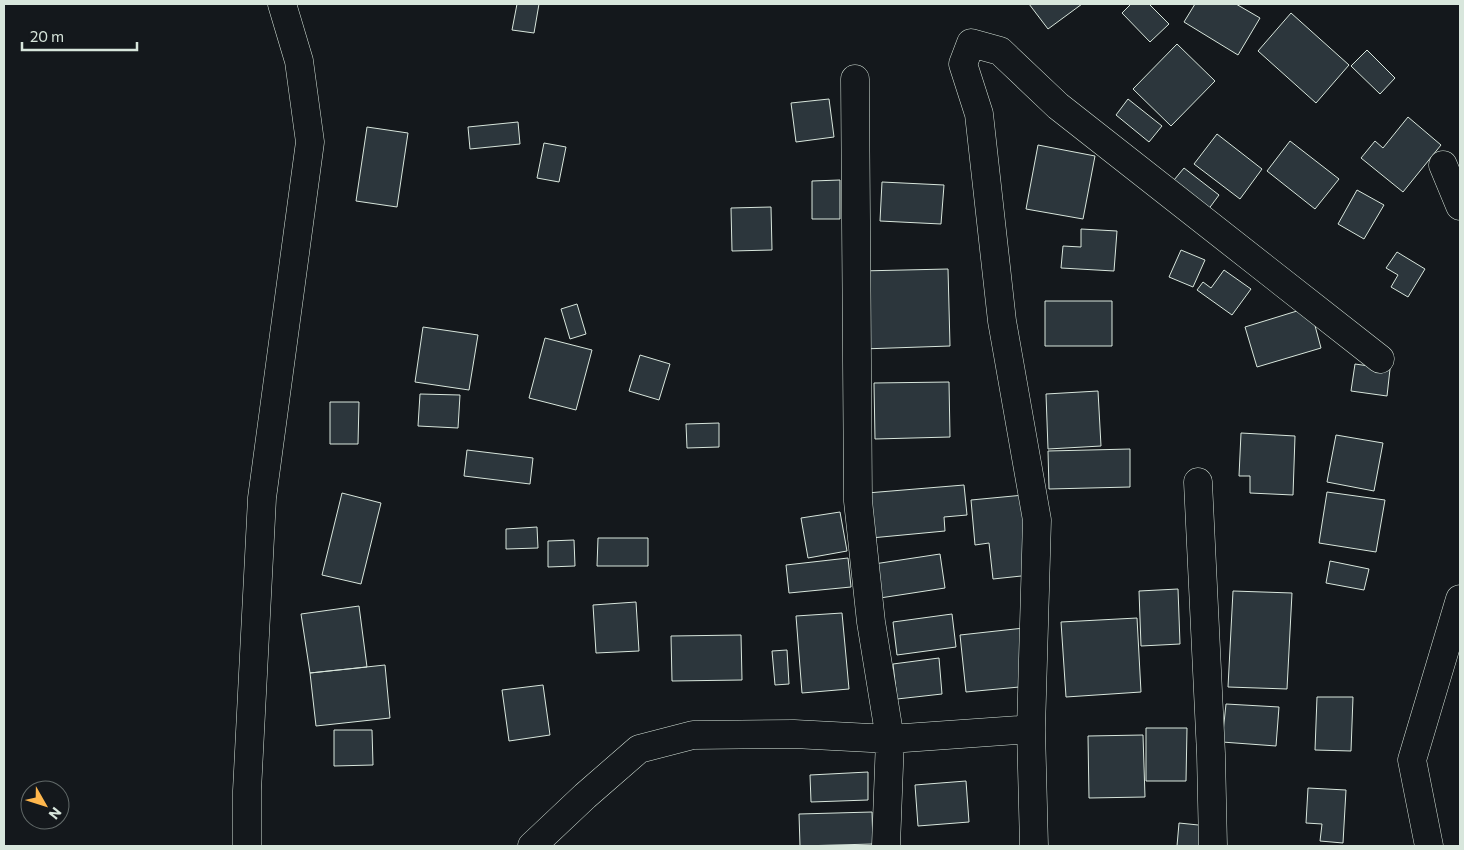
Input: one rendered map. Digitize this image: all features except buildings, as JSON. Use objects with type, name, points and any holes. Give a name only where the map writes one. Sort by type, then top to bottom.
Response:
[{"type":"street","points":[[247,846],[247,791],[262,498],[310,142],[299,61],[282,4]]},
{"type":"street","points":[[1034,846],[1031,729],[1036,520],[1002,321],[979,114],[963,64],[971,43],[1000,51],[1058,106],[1380,359]]},
{"type":"street","points":[[855,79],[858,501],[870,622],[890,739],[886,846]]},
{"type":"street","points":[[1443,165],[1460,206]]},
{"type":"street","points":[[1198,482],[1213,846]]},
{"type":"street","points":[[1430,846],[1412,760],[1460,599]]},
{"type":"street","points":[[532,846],[584,796],[639,749],[693,735],[794,734],[890,739],[1031,729]]}]
